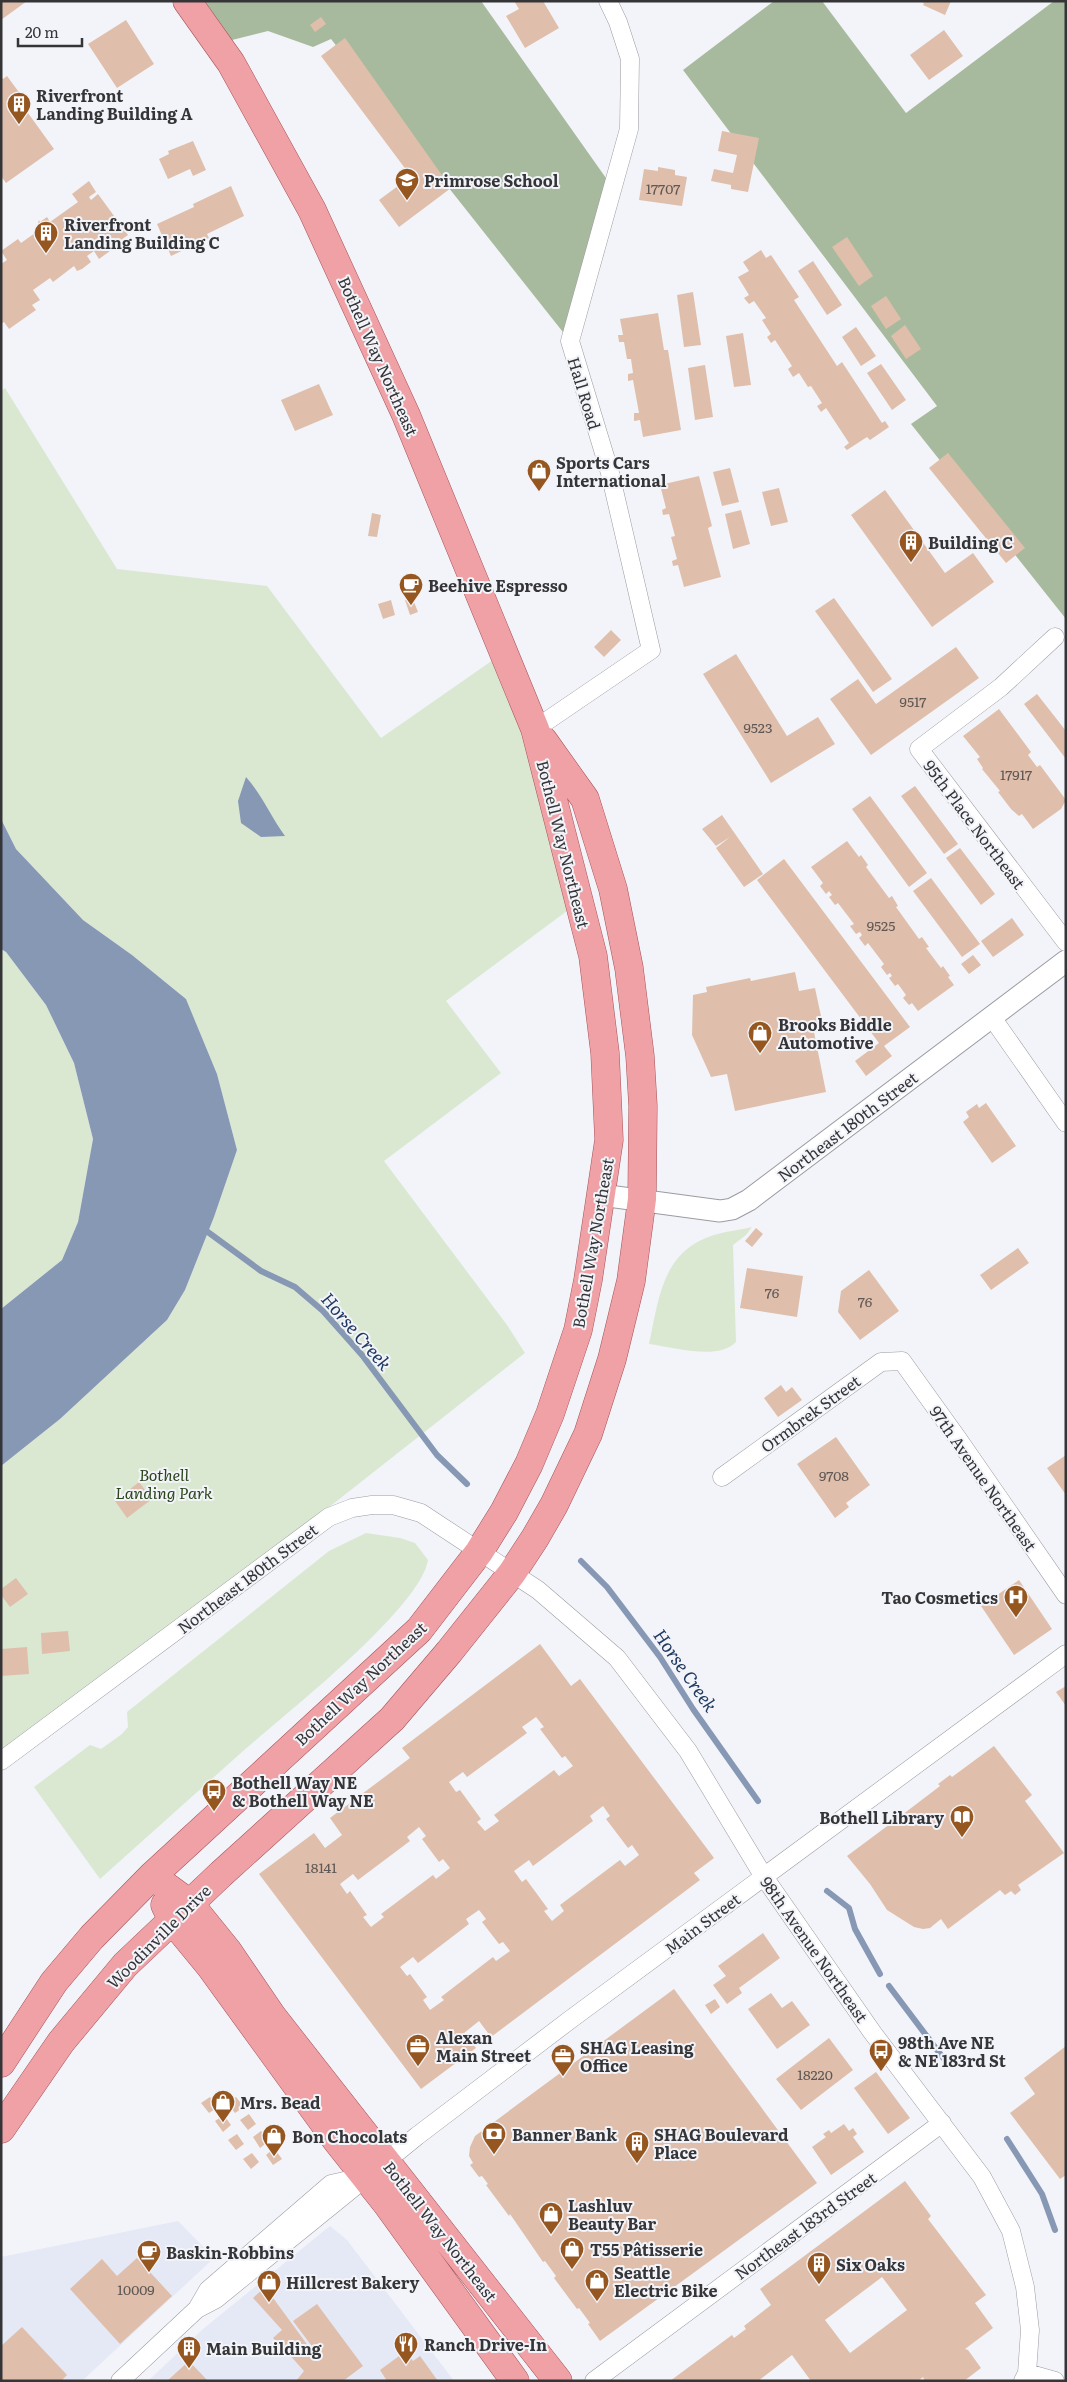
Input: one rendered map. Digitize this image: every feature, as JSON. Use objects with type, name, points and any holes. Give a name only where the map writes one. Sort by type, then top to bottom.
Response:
[{"type":"main road","name":"Bothell Way Northeast","points":[[186,1],[231,63],[312,210],[406,415],[535,728],[593,956],[605,1053],[609,1140],[578,1330],[550,1414],[504,1512],[479,1552],[419,1630],[152,1876],[181,1912],[210,1966],[515,2381]]},
{"type":"main road","name":"Bothell Way Northeast","points":[[340,1766],[392,1718],[486,1608],[512,1573],[554,1504],[588,1434],[612,1359],[629,1289],[642,1199],[643,1106],[640,1056],[629,968],[613,889],[585,799],[535,728]]},
{"type":"main road","name":"Woodinville Drive","points":[[1,2129],[36,2076],[125,1965],[340,1766]]},
{"type":"main road","points":[[1,2063],[30,2016],[73,1958],[152,1876]]},
{"type":"main road","name":"Bothell Way Northeast","points":[[181,1912],[227,1950],[272,2016],[558,2381]]},
{"type":"street","name":"Hall Road","points":[[535,728],[651,650],[610,473],[570,341],[629,129],[630,59],[618,22],[608,1]]},
{"type":"street","name":"95th Place Northeast","points":[[1055,638],[1001,687],[919,749],[1066,942]]},
{"type":"street","name":"Northeast 180th Street","points":[[601,1194],[720,1211],[732,1209],[749,1200],[1066,961]]},
{"type":"street","points":[[991,1016],[1066,1123]]},
{"type":"street","name":"Ormbrek Street","points":[[722,1477],[881,1362],[902,1361]]},
{"type":"street","name":"97th Avenue Northeast","points":[[902,1361],[1066,1594]]},
{"type":"street","name":"Northeast 180th Street","points":[[1,1760],[329,1518],[352,1508],[372,1504],[393,1505],[421,1513],[512,1573]]},
{"type":"street","name":"98th Avenue Northeast","points":[[512,1573],[538,1590],[616,1658],[688,1751],[764,1876],[872,2032],[982,2177],[1011,2231],[1025,2287],[1030,2330],[1026,2377]]},
{"type":"street","name":"Main Street","points":[[120,2381],[197,2309],[208,2290],[330,2184],[365,2176],[571,2019],[1066,1654]]},
{"type":"street","name":"Northeast 183rd Street","points":[[594,2381],[942,2123]]},
{"type":"street","points":[[1026,2377],[1055,2381]]},
{"type":"shaded area","points":[[178,2221],[214,2258],[82,2381],[1,2381],[1,2257]]},
{"type":"shaded area","points":[[330,2226],[347,2240],[454,2381],[148,2381],[203,2329]]},
{"type":"green space","points":[[187,1],[481,1],[613,188],[570,341],[331,39],[313,47],[268,31],[216,44]]},
{"type":"green space","points":[[774,1],[822,1],[906,113],[1054,1],[1066,1],[1066,619],[911,424],[937,406],[683,70]]},
{"type":"green space","name":"Bothell Landing Park","points":[[5,388],[117,569],[267,586],[381,738],[503,653],[579,902],[446,1001],[501,1073],[384,1161],[507,1325],[525,1353],[333,1504],[1,1754],[1,1466],[60,1419],[167,1320],[185,1290],[214,1217],[237,1150],[217,1074],[186,999],[132,955],[83,920],[16,849],[1,819],[1,391]]},
{"type":"green space","points":[[1,949],[6,952],[46,1005],[74,1063],[93,1139],[78,1222],[62,1260],[1,1309]]},
{"type":"green space","points":[[752,1227],[746,1235],[733,1245],[736,1342],[728,1348],[707,1352],[649,1344],[660,1294],[673,1264],[683,1252],[697,1242],[714,1235]]},
{"type":"green space","points":[[366,1533],[400,1538],[415,1543],[428,1560],[419,1581],[401,1605],[377,1633],[348,1660],[100,1879],[34,1787],[90,1745],[101,1749],[122,1734],[128,1727],[127,1712],[329,1551]]},
{"type":"water","points":[[246,777],[285,836],[261,837],[241,823],[238,801]]},
{"type":"water","points":[[1,819],[16,849],[83,920],[132,955],[186,999],[217,1074],[237,1150],[214,1217],[185,1290],[167,1320],[60,1419],[1,1466],[1,1309],[62,1260],[78,1222],[93,1139],[74,1063],[46,1005],[6,952],[1,949]]},
{"type":"building","points":[[1,1],[27,1],[1,20]]},
{"type":"building","points":[[514,1],[543,1],[559,28],[525,48],[506,16],[519,9]]},
{"type":"building","points":[[918,1],[951,1],[945,15]]},
{"type":"building","points":[[321,17],[326,24],[315,32],[310,25]]},
{"type":"building","points":[[126,20],[154,64],[117,88],[88,44]]},
{"type":"building","points":[[944,30],[963,56],[929,80],[910,55]]},
{"type":"building","points":[[345,38],[451,188],[399,227],[379,200],[406,180],[407,171],[321,56]]},
{"type":"building","name":"Riverfront Landing Building A","points":[[7,76],[24,99],[20,102],[54,149],[6,183],[1,176],[1,77],[3,79]]},
{"type":"building","points":[[722,131],[759,138],[748,192],[731,189],[731,185],[711,181],[714,169],[733,173],[737,155],[718,151]]},
{"type":"building","points":[[193,141],[206,170],[193,176],[190,169],[168,179],[159,159],[169,154],[168,151]]},
{"type":"building","points":[[658,167],[675,170],[675,175],[687,177],[682,206],[639,200],[644,169],[658,171]]},
{"type":"building","name":"Riverfront Landing Building C","points":[[89,181],[96,192],[89,197],[91,200],[98,194],[128,235],[108,249],[110,251],[99,259],[94,251],[87,256],[91,262],[82,269],[77,271],[74,266],[53,282],[50,278],[33,290],[40,300],[32,305],[36,310],[9,329],[4,322],[1,324],[1,264],[7,260],[1,251],[18,239],[21,243],[42,228],[38,223],[39,220],[40,222],[47,217],[50,222],[78,202],[72,194]]},
{"type":"building","points":[[231,186],[244,216],[207,234],[209,238],[171,256],[157,224],[194,207],[193,204]]},
{"type":"building","points":[[847,237],[873,276],[859,286],[832,247]]},
{"type":"building","points":[[761,250],[766,258],[771,255],[799,297],[794,300],[837,366],[842,362],[882,423],[885,421],[889,427],[870,440],[867,437],[847,450],[844,447],[849,443],[826,408],[821,412],[817,406],[822,403],[811,386],[808,387],[799,373],[793,377],[788,369],[792,366],[775,340],[771,343],[767,337],[771,334],[762,320],[766,318],[754,301],[749,304],[744,298],[749,295],[738,277],[749,271],[743,262]]},
{"type":"building","points":[[813,261],[842,305],[827,315],[798,271]]},
{"type":"building","points":[[693,292],[701,345],[684,347],[677,295]]},
{"type":"building","points":[[886,296],[901,319],[886,329],[871,306]]},
{"type":"building","points":[[658,313],[664,350],[668,350],[681,430],[643,437],[640,420],[634,421],[634,413],[639,413],[633,380],[628,381],[628,374],[633,373],[631,359],[627,359],[624,342],[619,342],[618,335],[623,335],[620,319]]},
{"type":"building","points":[[905,325],[921,349],[906,359],[891,336]]},
{"type":"building","points":[[856,327],[876,356],[861,366],[842,337]]},
{"type":"building","points":[[743,333],[751,385],[734,387],[726,336]]},
{"type":"building","points":[[881,364],[906,400],[892,410],[867,373]]},
{"type":"building","points":[[705,365],[713,417],[695,420],[688,368]]},
{"type":"building","points":[[319,384],[333,415],[295,431],[281,400]]},
{"type":"building","points":[[948,453],[1025,548],[1006,563],[929,468]]},
{"type":"building","points":[[730,468],[739,502],[722,506],[713,472]]},
{"type":"building","points":[[699,476],[712,526],[708,528],[721,577],[684,587],[678,565],[673,566],[672,561],[677,559],[671,537],[675,536],[669,514],[663,515],[662,510],[666,508],[660,485]]},
{"type":"building","points":[[779,488],[788,522],[771,526],[762,492]]},
{"type":"building","name":"Building C","points":[[885,490],[945,573],[973,553],[994,582],[932,627],[851,515]]},
{"type":"building","points":[[741,510],[750,544],[733,549],[725,514]]},
{"type":"building","points":[[372,513],[381,515],[377,537],[368,536]]},
{"type":"building","name":"Beehive Espresso","points":[[412,597],[418,612],[410,615],[405,600]]},
{"type":"building","points":[[834,598],[892,679],[873,692],[815,611]]},
{"type":"building","points":[[391,600],[395,615],[383,619],[378,604]]},
{"type":"building","points":[[611,630],[621,640],[604,657],[594,647]]},
{"type":"building","points":[[956,647],[979,678],[871,755],[830,699],[858,679],[876,704]]},
{"type":"building","points":[[736,654],[787,736],[818,717],[835,744],[771,783],[703,674]]},
{"type":"building","points":[[1037,694],[1066,731],[1066,759],[1024,704]]},
{"type":"building","points":[[999,709],[1031,752],[1028,755],[1037,767],[1040,765],[1066,800],[1061,809],[1033,829],[1022,814],[1019,816],[1011,809],[998,792],[1000,791],[982,769],[977,759],[980,757],[963,736]]},
{"type":"building","points":[[915,786],[958,844],[944,854],[901,796]]},
{"type":"building","points":[[870,796],[927,873],[909,887],[852,809]]},
{"type":"building","points":[[722,815],[763,874],[744,887],[716,848],[730,837],[716,846],[702,829]]},
{"type":"building","points":[[847,841],[859,857],[861,855],[868,865],[866,867],[889,898],[892,896],[898,906],[896,907],[919,939],[922,937],[929,947],[926,948],[941,968],[943,966],[954,985],[918,1011],[912,1003],[909,1005],[903,998],[906,995],[898,984],[895,986],[889,978],[892,976],[890,973],[887,975],[881,967],[884,964],[868,943],[865,946],[859,938],[862,935],[860,932],[856,934],[850,926],[854,924],[838,903],[835,905],[829,897],[832,895],[829,891],[826,894],[820,886],[823,883],[811,867]]},
{"type":"building","points":[[960,848],[995,894],[981,905],[946,858]]},
{"type":"building","points":[[784,859],[910,1027],[884,1046],[892,1056],[866,1076],[855,1061],[879,1043],[757,880]]},
{"type":"building","points":[[931,878],[980,944],[962,957],[913,891]]},
{"type":"building","points":[[1012,918],[1024,935],[993,957],[981,941]]},
{"type":"building","points":[[973,955],[981,965],[969,974],[961,964]]},
{"type":"building","name":"Brooks Biddle Automotive","points":[[795,972],[799,991],[815,988],[824,1030],[814,1032],[826,1092],[735,1111],[727,1074],[711,1077],[692,1035],[693,995],[707,992],[706,987],[750,978],[751,981]]},
{"type":"building","points":[[986,1103],[1016,1146],[992,1163],[963,1122],[969,1117],[966,1112],[977,1104],[979,1108]]},
{"type":"building","points":[[756,1228],[763,1234],[752,1247],[745,1241]]},
{"type":"building","points":[[1018,1248],[1029,1263],[991,1290],[980,1275]]},
{"type":"building","points":[[747,1268],[803,1276],[797,1317],[740,1308]]},
{"type":"building","points":[[869,1270],[899,1311],[860,1340],[838,1312],[841,1291]]},
{"type":"building","points":[[781,1385],[786,1392],[792,1387],[802,1400],[778,1417],[764,1398]]},
{"type":"building","points":[[836,1437],[870,1485],[846,1503],[849,1507],[835,1518],[797,1464]]},
{"type":"building","points":[[1066,1455],[1066,1495],[1047,1468]]},
{"type":"building","points":[[139,1482],[152,1499],[127,1518],[115,1501]]},
{"type":"building","points":[[16,1578],[28,1594],[10,1607],[1,1595],[1,1589]]},
{"type":"building","name":"Tao Cosmetics","points":[[1019,1580],[1052,1629],[1014,1655],[981,1606]]},
{"type":"building","points":[[68,1631],[70,1651],[42,1654],[41,1633]]},
{"type":"building","points":[[540,1644],[571,1686],[580,1679],[714,1858],[694,1873],[700,1880],[491,2037],[479,2021],[464,2033],[476,2048],[421,2089],[259,1874],[314,1833],[325,1848],[342,1835],[330,1818],[410,1758],[402,1748]],"holes":[[[536,1717],[544,1727],[540,1729],[562,1758],[565,1756],[573,1766],[559,1776],[554,1770],[494,1815],[499,1821],[485,1831],[477,1822],[481,1819],[460,1790],[456,1792],[449,1782],[463,1772],[467,1777],[527,1733],[522,1727]],[[603,1806],[610,1816],[606,1819],[628,1848],[632,1845],[639,1855],[625,1866],[620,1860],[560,1905],[564,1911],[552,1921],[544,1911],[548,1909],[526,1879],[522,1882],[514,1871],[529,1860],[533,1866],[593,1821],[590,1816]],[[419,1827],[426,1836],[422,1839],[439,1862],[443,1859],[450,1868],[436,1879],[433,1875],[381,1914],[384,1917],[371,1927],[363,1917],[367,1915],[350,1891],[347,1894],[340,1884],[353,1874],[358,1880],[410,1841],[407,1837]],[[479,1910],[486,1919],[482,1922],[499,1944],[503,1942],[510,1951],[496,1961],[493,1957],[441,1997],[444,2000],[430,2010],[423,2000],[427,1997],[410,1974],[407,1976],[400,1967],[413,1957],[418,1963],[469,1924],[466,1919]]]},
{"type":"building","points":[[27,1647],[29,1674],[1,1676],[1,1649]]},
{"type":"building","points":[[1066,1686],[1066,1706],[1056,1692]]},
{"type":"building","name":"Bothell Library","points":[[994,1746],[1032,1795],[1025,1801],[1064,1853],[1018,1885],[1021,1890],[1015,1895],[1011,1891],[1005,1895],[1000,1890],[948,1929],[941,1919],[930,1928],[914,1927],[887,1910],[870,1884],[847,1856],[890,1824],[888,1822],[900,1812],[902,1815],[940,1786],[938,1784],[950,1775],[952,1777]]},
{"type":"building","points":[[763,1933],[780,1958],[739,1988],[742,1993],[727,2004],[713,1985],[726,1976],[718,1966]]},
{"type":"building","name":"SHAG Boulevard Place","points":[[674,1989],[817,2183],[600,2341],[588,2324],[590,2323],[554,2278],[556,2276],[545,2261],[543,2262],[510,2214],[509,2216],[486,2185],[488,2184],[482,2176],[479,2177],[470,2165],[473,2163],[469,2156],[470,2147],[475,2136]]},
{"type":"building","points":[[771,1993],[782,2008],[792,2001],[810,2025],[777,2049],[748,2009]]},
{"type":"building","points":[[715,1999],[720,2007],[711,2014],[705,2005]]},
{"type":"building","points":[[829,2038],[853,2070],[801,2110],[776,2079]]},
{"type":"building","points":[[1066,2046],[1066,2175],[1060,2179],[1010,2113],[1035,2094],[1024,2078]]},
{"type":"building","points":[[876,2072],[910,2118],[888,2134],[854,2088]]},
{"type":"building","points":[[210,2097],[218,2107],[209,2113],[201,2103]]},
{"type":"building","points":[[236,2097],[244,2107],[235,2113],[227,2103]]},
{"type":"building","points":[[249,2114],[256,2124],[248,2130],[240,2120]]},
{"type":"building","name":"Mrs. Bead","points":[[224,2115],[231,2125],[223,2132],[215,2121]]},
{"type":"building","points":[[844,2124],[849,2131],[853,2128],[857,2134],[853,2137],[864,2152],[831,2175],[812,2147],[826,2137],[823,2134],[829,2130],[831,2133]]},
{"type":"building","points":[[261,2131],[269,2141],[260,2148],[253,2137]]},
{"type":"building","points":[[237,2134],[244,2144],[236,2150],[228,2140]]},
{"type":"building","name":"Bon Chocolats","points":[[274,2148],[282,2159],[273,2165],[266,2155]]},
{"type":"building","points":[[252,2153],[259,2162],[251,2169],[243,2159]]},
{"type":"building","name":"Six Oaks","points":[[905,2181],[931,2216],[928,2219],[986,2295],[975,2303],[993,2328],[965,2349],[968,2350],[981,2368],[964,2381],[925,2381],[923,2377],[918,2381],[811,2381],[792,2355],[758,2381],[670,2381],[732,2335],[734,2338],[746,2329],[744,2326],[771,2305],[760,2289]],"holes":[[[882,2277],[907,2310],[850,2353],[825,2320]]]},
{"type":"building","points":[[137,2258],[172,2296],[120,2344],[70,2289],[102,2259],[117,2276]]},
{"type":"building","points":[[265,2287],[309,2347],[311,2345],[293,2321],[317,2304],[363,2366],[343,2381],[296,2381],[304,2371],[287,2352],[283,2356],[275,2347],[279,2344],[273,2338],[282,2330],[253,2298]]},
{"type":"building","points":[[22,2327],[67,2375],[61,2381],[1,2381],[1,2346]]},
{"type":"building","name":"Ranch Drive-In","points":[[406,2351],[413,2361],[420,2356],[438,2381],[387,2381],[380,2370]]},
{"type":"building","name":"Main Building","points":[[189,2361],[208,2381],[167,2381]]},
{"type":"waterway","name":"Horse Creek","points":[[201,1227],[261,1271],[295,1287],[323,1311],[362,1355],[437,1455],[467,1484]]},
{"type":"waterway","name":"Horse Creek","points":[[581,1561],[607,1587],[660,1657],[693,1709],[758,1801]]},
{"type":"waterway","name":"Horse Creek","points":[[827,1891],[849,1908],[855,1929],[880,1974]]},
{"type":"waterway","name":"Horse Creek","points":[[889,1986],[944,2059]]},
{"type":"waterway","name":"Horse Creek","points":[[1007,2139],[1042,2194],[1055,2230]]},
{"type":"place","name":"Riverfront Landing Building A","points":[[19,125]]},
{"type":"place","name":"Primrose School","points":[[407,201]]},
{"type":"place","name":"Riverfront Landing Building C","points":[[46,254]]},
{"type":"place","name":"Sports Cars International","points":[[539,492]]},
{"type":"place","name":"Building C","points":[[911,563]]},
{"type":"place","name":"Beehive Espresso","points":[[411,606]]},
{"type":"place","name":"Brooks Biddle Automotive","points":[[760,1054]]},
{"type":"place","name":"Tao Cosmetics","points":[[1016,1618]]},
{"type":"place","name":"Bothell Way NE & Bothell Way NE","points":[[214,1812]]},
{"type":"place","name":"Bothell Library","points":[[962,1838]]},
{"type":"place","name":"Alexan Main Street","points":[[418,2067]]},
{"type":"place","name":"98th Ave NE & NE 183rd St","points":[[881,2072]]},
{"type":"place","name":"SHAG Leasing Office","points":[[563,2077]]},
{"type":"place","name":"Mrs. Bead","points":[[223,2123]]},
{"type":"place","name":"Banner Bank","points":[[494,2155]]},
{"type":"place","name":"Bon Chocolats","points":[[274,2157]]},
{"type":"place","name":"SHAG Boulevard Place","points":[[637,2164]]},
{"type":"place","name":"Lashluv Beauty Bar","points":[[551,2235]]},
{"type":"place","name":"T55 Pâtisserie","points":[[572,2270]]},
{"type":"place","name":"Baskin-Robbins","points":[[149,2273]]},
{"type":"place","name":"Six Oaks","points":[[819,2285]]},
{"type":"place","name":"Seattle Electric Bike","points":[[597,2302]]},
{"type":"place","name":"Hillcrest Bakery","points":[[269,2303]]},
{"type":"place","name":"Ranch Drive-In","points":[[406,2365]]},
{"type":"place","name":"Main Building","points":[[189,2369]]}]
